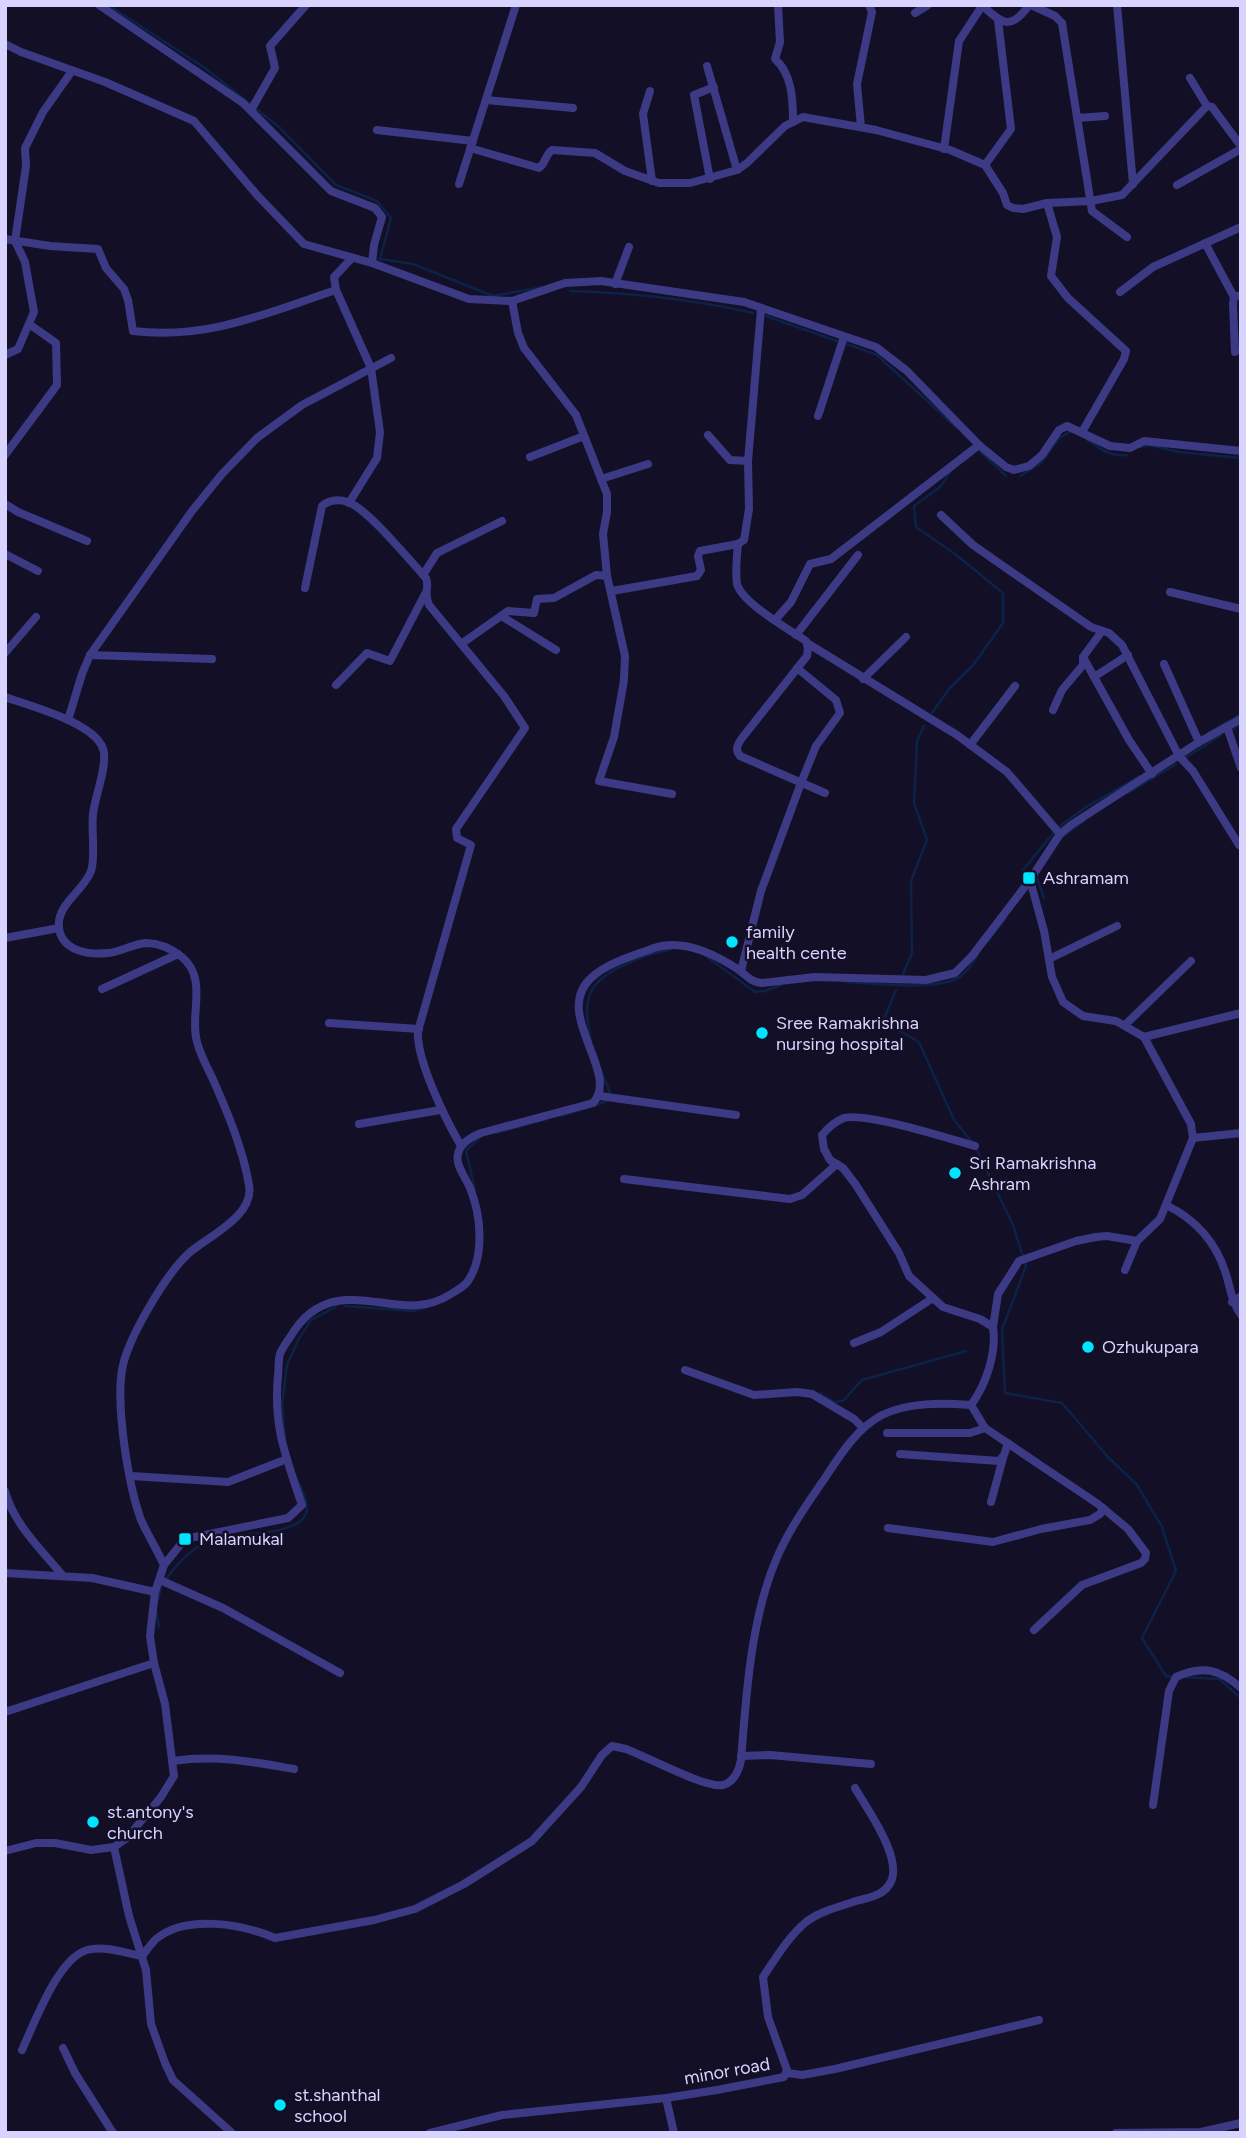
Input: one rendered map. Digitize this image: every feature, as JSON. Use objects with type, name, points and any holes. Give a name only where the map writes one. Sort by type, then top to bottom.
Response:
[{"type":"street","points":[[99,5],[251,110],[331,191],[375,208],[382,217],[372,263]]},
{"type":"street","points":[[459,184],[516,5]]},
{"type":"street","points":[[778,5],[780,42],[775,59],[785,67],[793,100],[793,122]]},
{"type":"street","points":[[861,127],[857,84],[872,12],[869,5]]},
{"type":"street","points":[[915,13],[928,5]]},
{"type":"street","points":[[944,149],[959,41],[982,5],[998,20],[1008,23],[1015,22],[1030,5],[1055,16],[1061,21],[1092,211],[1127,236]]},
{"type":"street","points":[[1116,5],[1133,184]]},
{"type":"street","points":[[251,110],[275,68],[270,46],[303,6]]},
{"type":"street","points":[[985,165],[1011,129],[998,20]]},
{"type":"street","points":[[5,44],[105,82],[194,121],[257,195],[304,244],[372,263],[469,299],[512,301],[565,283],[601,281],[744,302],[876,347],[892,358],[976,447],[1006,467],[1017,470],[1027,467],[1042,455],[1057,432],[1070,426],[1115,447],[1130,448],[1144,441],[1241,451]]},
{"type":"street","points":[[707,66],[737,170]]},
{"type":"street","points":[[5,355],[18,349],[34,313],[25,262],[15,242],[26,166],[25,148],[43,112],[72,71]]},
{"type":"street","points":[[1177,184],[1241,148],[1212,107],[1207,106],[1190,78]]},
{"type":"street","points":[[710,179],[694,95],[714,87]]},
{"type":"street","points":[[650,91],[643,114],[652,181]]},
{"type":"street","points":[[486,100],[573,108]]},
{"type":"street","points":[[377,130],[472,144],[539,168],[544,165],[547,153],[552,150],[595,153],[625,171],[652,181],[690,183],[737,170],[785,126],[803,117],[861,127],[944,149],[985,165],[1003,193],[1007,205],[1023,209],[1047,203],[1091,201],[1118,196],[1133,184],[1207,106]]},
{"type":"street","points":[[1077,118],[1105,116]]},
{"type":"street","points":[[1047,203],[1057,237],[1051,276],[1068,298],[1126,351],[1082,432]]},
{"type":"street","points":[[1120,292],[1153,267],[1241,227]]},
{"type":"street","points":[[5,239],[98,248],[106,268],[124,289],[133,331],[163,334],[200,332],[336,290]]},
{"type":"street","points":[[1205,243],[1237,296],[1235,352]]},
{"type":"street","points":[[615,284],[629,247]]},
{"type":"street","points":[[349,503],[377,458],[380,432],[371,368],[336,290],[334,277],[352,258]]},
{"type":"street","points":[[512,301],[518,333],[524,348],[576,415],[607,494],[604,534],[607,576],[625,656],[624,680],[614,737],[599,781],[672,794]]},
{"type":"street","points":[[612,591],[696,576],[701,572],[698,556],[700,551],[743,542],[749,509],[748,461],[761,309]]},
{"type":"street","points":[[5,455],[57,385],[56,343],[29,324]]},
{"type":"street","points":[[818,416],[844,337]]},
{"type":"street","points":[[68,720],[90,655],[192,511],[222,474],[257,438],[302,405],[391,358]]},
{"type":"street","points":[[708,435],[730,460],[748,461]]},
{"type":"street","points":[[530,457],[584,436]]},
{"type":"street","points":[[775,620],[791,602],[810,564],[831,559],[976,447]]},
{"type":"street","points":[[601,479],[648,464]]},
{"type":"street","points":[[305,588],[322,506],[332,501],[349,503],[364,513],[428,582],[390,661],[367,653],[336,685]]},
{"type":"street","points":[[5,504],[87,541]]},
{"type":"street","points":[[941,515],[973,545],[1091,627],[1109,633],[1122,645],[1179,756],[1193,771],[1239,845]]},
{"type":"street","points":[[423,575],[437,553],[502,521]]},
{"type":"street","points":[[738,544],[737,582],[740,590],[807,643],[970,745],[1007,772],[1060,834]]},
{"type":"street","points":[[5,554],[38,571]]},
{"type":"street","points":[[796,635],[858,555]]},
{"type":"street","points":[[461,644],[508,611],[534,613],[537,599],[554,598],[596,575],[607,576]]},
{"type":"street","points":[[1170,592],[1241,609]]},
{"type":"street","points":[[425,593],[429,605],[505,696],[525,728],[456,829],[457,838],[471,845],[419,1029],[418,1043],[440,1110],[461,1146]]},
{"type":"street","points":[[5,653],[36,617]]},
{"type":"street","points":[[503,617],[556,650]]},
{"type":"street","points":[[1053,709],[1062,690],[1083,665],[1083,657],[1102,631]]},
{"type":"street","points":[[863,679],[906,636]]},
{"type":"street","points":[[807,643],[807,656],[741,738],[737,749],[740,756],[825,793]]},
{"type":"street","points":[[90,655],[212,659]]},
{"type":"street","points":[[1094,677],[1128,655]]},
{"type":"street","points":[[1083,657],[1129,740],[1152,774]]},
{"type":"street","points":[[1164,664],[1199,742]]},
{"type":"street","points":[[741,971],[761,891],[801,783],[816,747],[840,713],[836,700],[797,668]]},
{"type":"street","points":[[970,745],[1015,686]]},
{"type":"street","points":[[5,697],[68,720],[98,738],[103,747],[104,759],[93,816],[91,871],[62,912],[59,928],[62,941],[72,950],[107,953],[145,943],[164,946],[178,954],[192,970],[198,992],[195,1037],[233,1126],[250,1188],[248,1200],[236,1218],[189,1253],[152,1301],[136,1332],[122,1369],[122,1422],[131,1476],[141,1519],[164,1565]]},
{"type":"street","points":[[5,1851],[36,1843],[55,1843],[91,1850],[114,1847],[127,1838],[161,1797],[174,1776],[164,1704],[150,1636],[155,1592],[164,1565],[185,1539],[288,1518],[302,1505],[279,1436],[276,1399],[280,1354],[305,1315],[346,1300],[416,1307],[441,1300],[469,1280],[480,1234],[471,1189],[457,1158],[461,1146],[481,1133],[593,1103],[600,1096],[602,1086],[584,1036],[579,1002],[584,986],[592,977],[603,969],[657,947],[674,945],[696,947],[741,971],[754,982],[762,983],[815,977],[926,980],[955,973],[1030,880],[1060,834],[1199,742],[1241,719]]},
{"type":"street","points":[[1227,727],[1241,768]]},
{"type":"street","points":[[1030,880],[1052,977],[1063,1002],[1083,1016],[1125,1025],[1144,1037],[1191,1124],[1193,1138],[1160,1219],[1137,1241],[1125,1270]]},
{"type":"street","points":[[1049,959],[1117,926]]},
{"type":"street","points":[[5,938],[59,928]]},
{"type":"street","points":[[102,989],[178,954]]},
{"type":"street","points":[[1125,1025],[1191,961]]},
{"type":"street","points":[[1144,1037],[1241,1013]]},
{"type":"street","points":[[329,1023],[419,1029]]},
{"type":"street","points":[[600,1096],[736,1115]]},
{"type":"street","points":[[359,1124],[440,1110]]},
{"type":"street","points":[[975,1146],[893,1124],[845,1118],[822,1135],[824,1149],[830,1160],[856,1185],[899,1253],[908,1276],[943,1307],[980,1319],[993,1327]]},
{"type":"street","points":[[1193,1138],[1241,1133]]},
{"type":"street","points":[[624,1179],[790,1199],[802,1195],[837,1164]]},
{"type":"street","points":[[1166,1205],[1183,1213],[1206,1233],[1221,1259],[1232,1302],[1241,1315]]},
{"type":"street","points":[[971,1405],[989,1368],[998,1294],[1019,1261],[1076,1241],[1096,1237],[1137,1241]]},
{"type":"street","points":[[1232,1302],[1241,1296]]},
{"type":"street","points":[[854,1343],[881,1332],[933,1298]]},
{"type":"street","points":[[685,1370],[754,1395],[797,1392],[812,1394],[863,1428]]},
{"type":"street","points":[[142,1956],[157,1938],[180,1927],[212,1924],[260,1931],[275,1937],[374,1920],[415,1909],[464,1884],[532,1841],[582,1787],[602,1755],[612,1746],[626,1749],[703,1782],[724,1785],[739,1769],[756,1630],[769,1577],[797,1519],[834,1464],[863,1428],[880,1416],[895,1409],[937,1403],[971,1405]]},
{"type":"street","points":[[971,1405],[985,1428],[1103,1508],[1128,1529],[1144,1549],[1145,1559],[1140,1563],[1082,1585],[1034,1630]]},
{"type":"street","points":[[887,1433],[970,1433],[985,1428]]},
{"type":"street","points":[[991,1502],[1008,1443]]},
{"type":"street","points":[[900,1454],[999,1461],[1004,1455]]},
{"type":"street","points":[[131,1476],[228,1482],[287,1459]]},
{"type":"street","points":[[5,1491],[20,1524],[64,1576]]},
{"type":"street","points":[[888,1528],[993,1542],[1090,1520],[1100,1514],[1103,1508]]},
{"type":"street","points":[[5,1573],[92,1577],[155,1592]]},
{"type":"street","points":[[160,1580],[223,1608],[340,1673]]},
{"type":"street","points":[[5,1712],[154,1663]]},
{"type":"street","points":[[1153,1805],[1169,1691],[1176,1676],[1189,1671],[1217,1672],[1226,1675],[1241,1688]]},
{"type":"street","points":[[741,1756],[770,1755],[870,1764]]},
{"type":"street","points":[[172,1760],[234,1758],[294,1769]]},
{"type":"street","name":"minor road","points":[[430,2133],[502,2115],[666,2098],[780,2078],[787,2073],[768,2017],[763,1977],[806,1923],[825,1912],[881,1893],[890,1885],[894,1873],[888,1844],[855,1788]]},
{"type":"street","points":[[114,1847],[129,1916],[146,1970],[151,2024],[165,2063],[173,2080],[232,2133]]},
{"type":"street","points":[[22,2050],[44,2000],[76,1955],[103,1948],[142,1956]]},
{"type":"street","points":[[787,2073],[802,2075],[835,2069],[1039,2020]]},
{"type":"street","points":[[63,2048],[75,2073],[113,2133]]},
{"type":"street","points":[[666,2098],[674,2133]]},
{"type":"street","points":[[1116,2133],[1201,2132],[1241,2123]]},
{"type":"waterway","points":[[108,5],[205,68],[279,127],[336,185],[377,201],[391,218],[380,259],[413,264],[493,296],[543,287]]},
{"type":"waterway","points":[[570,291],[662,297],[753,313]]},
{"type":"waterway","points":[[766,316],[837,341]]},
{"type":"waterway","points":[[847,344],[877,355],[957,428]]},
{"type":"waterway","points":[[1020,476],[1041,463],[1059,438],[1071,431]]},
{"type":"waterway","points":[[1086,439],[1109,453],[1127,455]]},
{"type":"waterway","points":[[1140,447],[1149,445],[1179,452],[1241,458]]},
{"type":"waterway","points":[[981,452],[1006,476]]},
{"type":"waterway","points":[[932,713],[949,689],[974,664],[1003,623],[1003,593],[916,527],[914,506],[940,487],[951,471]]},
{"type":"waterway","points":[[1208,733],[1241,714]]},
{"type":"waterway","points":[[1233,729],[1241,724]]},
{"type":"waterway","points":[[903,974],[912,953],[911,881],[927,840],[914,803],[917,741],[924,726]]},
{"type":"waterway","points":[[1185,758],[1221,735]]},
{"type":"waterway","points":[[1128,793],[1176,764]]},
{"type":"waterway","points":[[1060,826],[1086,807],[1140,776]]},
{"type":"waterway","points":[[1061,838],[1084,821]]},
{"type":"waterway","points":[[1024,875],[1023,870],[1055,831]]},
{"type":"waterway","points":[[1036,875],[1044,898]]},
{"type":"waterway","points":[[988,941],[1006,918]]},
{"type":"waterway","points":[[591,1041],[587,1008],[594,987],[612,971],[624,965],[672,949]]},
{"type":"waterway","points":[[703,954],[755,992],[781,985]]},
{"type":"waterway","points":[[846,982],[903,985],[945,982],[963,975],[978,954]]},
{"type":"waterway","points":[[896,990],[883,1021],[919,1042],[954,1120],[975,1146],[1013,1225],[1026,1266],[1002,1330],[1005,1393],[1062,1403],[1108,1457],[1137,1485],[1162,1527],[1176,1571],[1142,1638],[1166,1676],[1175,1677]]},
{"type":"waterway","points":[[601,1070],[610,1093]]},
{"type":"waterway","points":[[594,1106],[609,1100]]},
{"type":"waterway","points":[[560,1116],[588,1108]]},
{"type":"waterway","points":[[496,1133],[547,1119]]},
{"type":"waterway","points":[[475,1190],[466,1151],[480,1137]]},
{"type":"waterway","points":[[345,1306],[413,1311],[425,1308]]},
{"type":"waterway","points":[[285,1439],[282,1404],[287,1365],[311,1320],[336,1307]]},
{"type":"waterway","points":[[820,1393],[834,1402],[843,1401],[862,1380],[966,1351]]},
{"type":"waterway","points":[[166,1579],[185,1557],[210,1541],[277,1531],[300,1521],[306,1514],[307,1506],[297,1479]]},
{"type":"waterway","points":[[158,1600],[161,1587]]},
{"type":"waterway","points":[[156,1610],[159,1627]]},
{"type":"waterway","points":[[1185,1677],[1219,1679],[1241,1698]]},
{"type":"place","name":"Ashramam","points":[[1029,878]]},
{"type":"place","name":"family health cente","points":[[732,942]]},
{"type":"place","name":"Sree Ramakrishna nursing hospital","points":[[762,1033]]},
{"type":"place","name":"Sri Ramakrishna Ashram","points":[[955,1173]]},
{"type":"place","name":"Ozhukupara","points":[[1088,1347]]},
{"type":"place","name":"Malamukal","points":[[185,1539]]},
{"type":"place","name":"st.antony's church","points":[[93,1822]]},
{"type":"place","name":"st.shanthal school","points":[[280,2105]]}]
